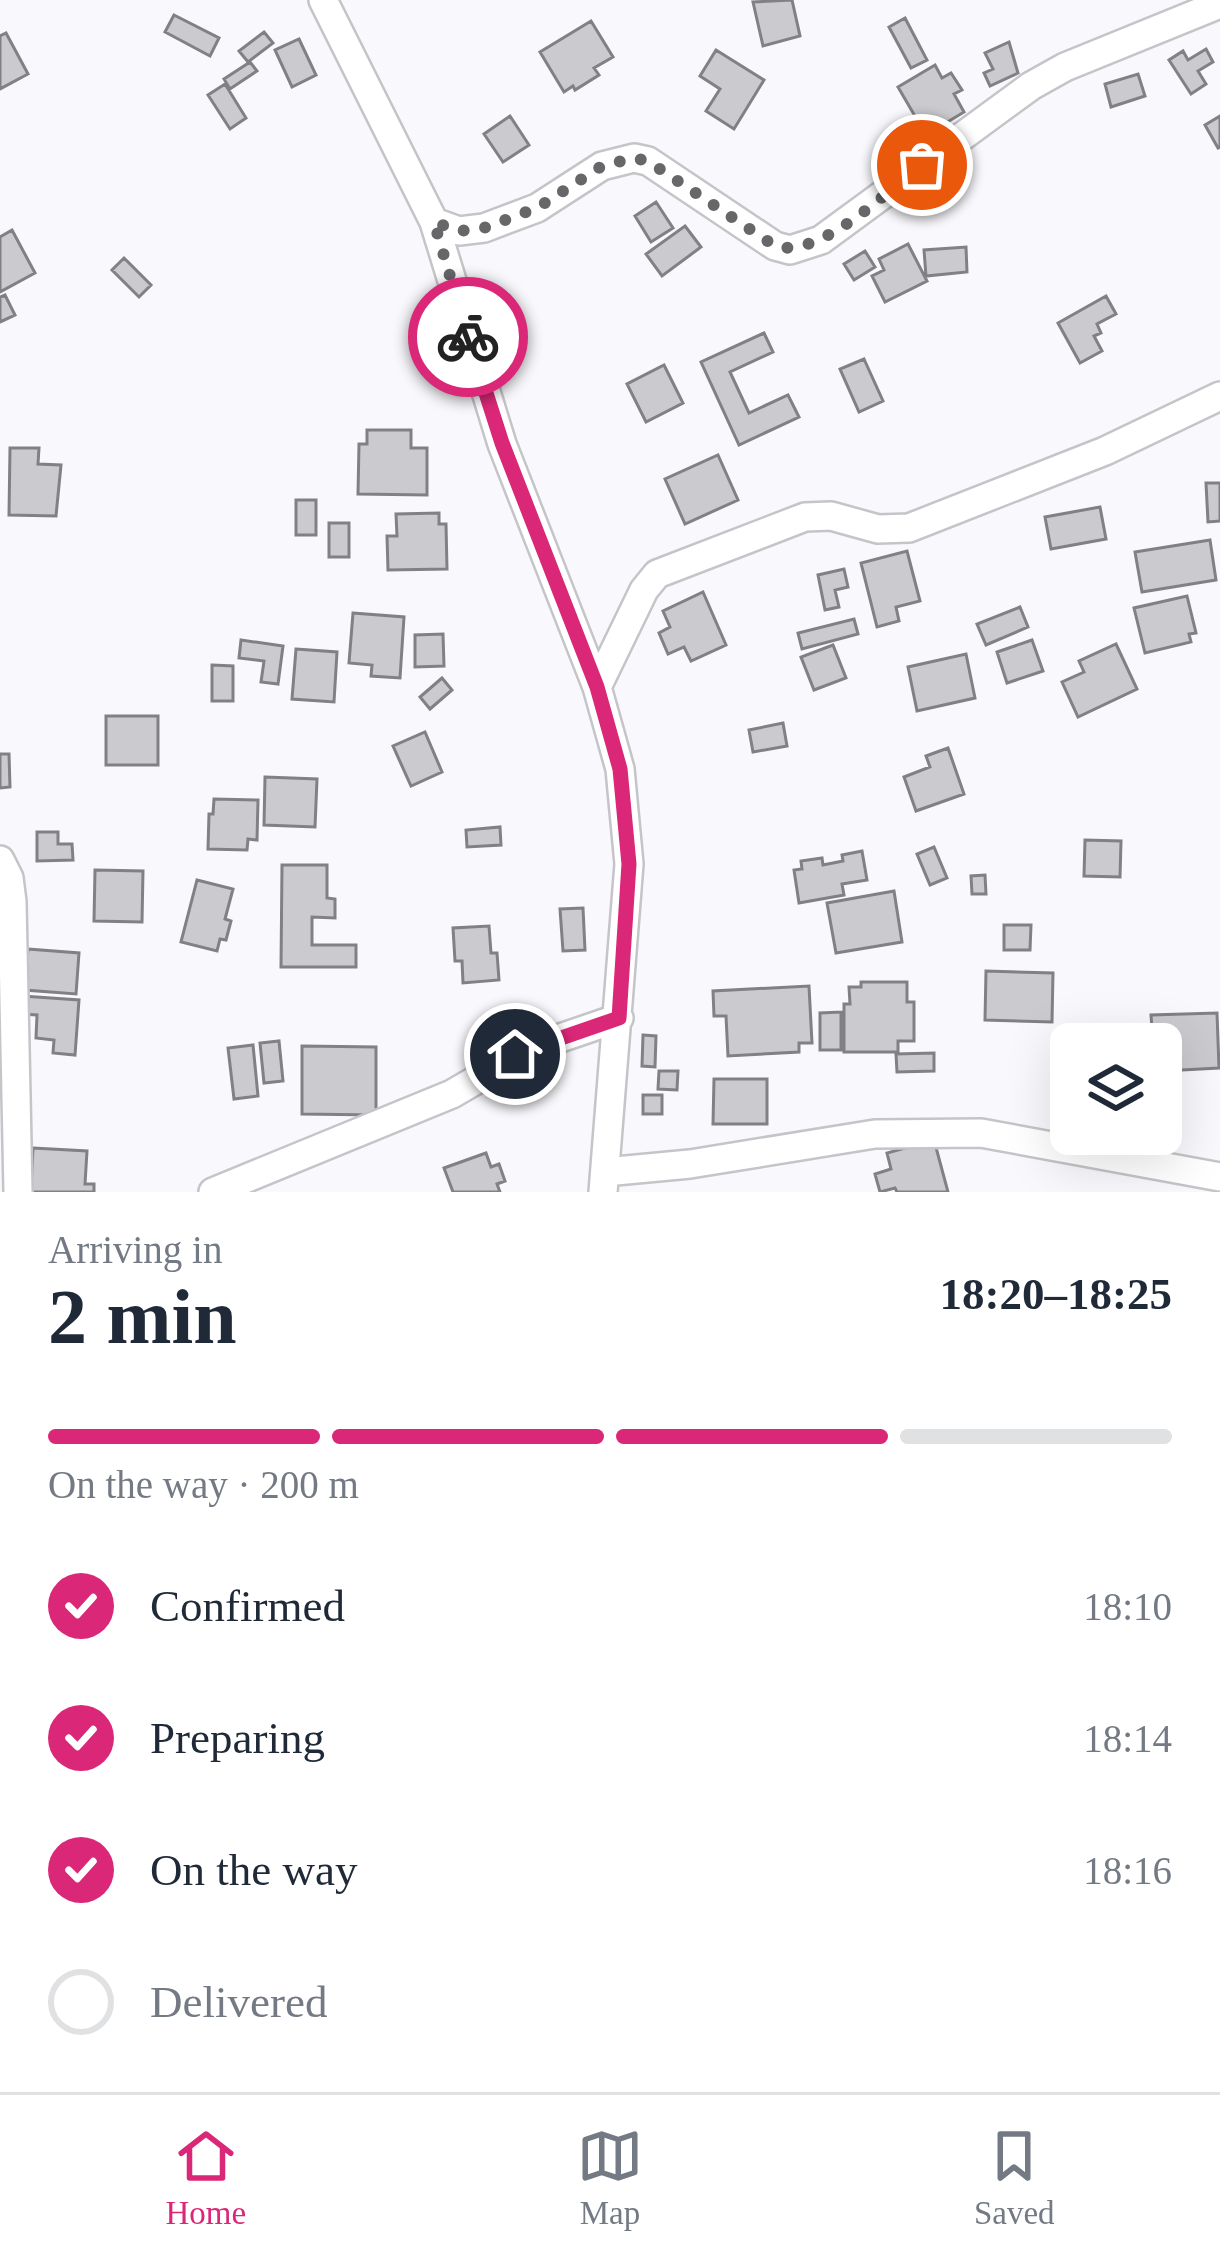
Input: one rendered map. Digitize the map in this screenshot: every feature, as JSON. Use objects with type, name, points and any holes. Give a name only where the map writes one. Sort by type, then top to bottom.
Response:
[{"type":"street","points":[[323,0],[434,222],[502,443],[597,687],[620,769],[629,864],[604,1182],[874,1134],[981,1133],[1220,1177]]},
{"type":"street","points":[[434,222],[459,231],[484,228],[537,208],[602,166],[634,158],[648,161],[775,246],[802,248],[839,228],[1031,86],[1065,67],[1220,4]]},
{"type":"street","points":[[597,687],[644,590],[657,574],[805,517],[830,515],[896,530],[931,521],[1105,451],[1220,396]]},
{"type":"street","points":[[0,860],[9,878],[12,902],[18,1192]]},
{"type":"street","points":[[213,1192],[452,1094],[515,1054],[619,1018]]},
{"type":"building","points":[[792,0],[800,36],[763,46],[753,2]]},
{"type":"building","points":[[174,15],[219,38],[210,56],[165,32]]},
{"type":"building","points":[[905,18],[927,60],[911,68],[889,27]]},
{"type":"building","points":[[591,21],[613,57],[594,68],[599,75],[564,92],[540,52]]},
{"type":"building","points":[[264,32],[273,43],[248,62],[239,51]]},
{"type":"building","points":[[6,33],[28,74],[0,89],[0,36]]},
{"type":"building","points":[[299,39],[316,75],[292,87],[275,50]]},
{"type":"building","points":[[1009,42],[1018,73],[990,86],[984,73],[993,69],[985,53]]},
{"type":"building","points":[[1206,49],[1213,62],[1198,71],[1206,84],[1191,94],[1169,60],[1183,51],[1188,60]]},
{"type":"building","points":[[716,50],[764,80],[734,129],[706,111],[720,89],[700,76]]},
{"type":"building","points":[[250,62],[257,71],[230,89],[224,79]]},
{"type":"building","points":[[935,65],[942,78],[951,73],[962,90],[954,94],[964,112],[926,135],[898,87]]},
{"type":"building","points":[[1138,74],[1145,96],[1111,107],[1105,84]]},
{"type":"building","points":[[225,84],[246,118],[230,129],[208,95]]},
{"type":"building","points":[[510,116],[529,145],[503,162],[484,134]]},
{"type":"building","points":[[1220,116],[1220,147],[1218,148],[1205,125]]},
{"type":"building","points":[[656,202],[673,228],[651,242],[635,216]]},
{"type":"building","points":[[685,226],[701,247],[662,276],[646,254]]},
{"type":"building","points":[[12,230],[35,273],[0,292],[0,237]]},
{"type":"building","points":[[908,244],[927,281],[885,302],[872,276],[884,270],[879,259]]},
{"type":"building","points":[[966,247],[967,272],[926,276],[924,250]]},
{"type":"building","points":[[865,251],[875,267],[854,280],[844,264]]},
{"type":"building","points":[[124,258],[151,285],[139,297],[112,270]]},
{"type":"building","points":[[5,295],[15,315],[0,322],[0,297]]},
{"type":"building","points":[[1106,296],[1116,314],[1097,324],[1101,333],[1094,336],[1102,351],[1080,363],[1058,323]]},
{"type":"building","points":[[764,333],[773,352],[730,372],[749,413],[788,395],[799,417],[739,445],[701,362]]},
{"type":"building","points":[[864,359],[883,401],[859,412],[840,369]]},
{"type":"building","points":[[664,365],[683,403],[646,422],[627,384]]},
{"type":"building","points":[[367,430],[411,430],[411,448],[427,448],[427,495],[358,494],[359,444],[367,444]]},
{"type":"building","points":[[10,448],[39,448],[38,464],[61,465],[56,516],[9,515]]},
{"type":"building","points":[[718,455],[738,500],[685,524],[665,479]]},
{"type":"building","points":[[1206,483],[1220,483],[1220,521],[1208,522]]},
{"type":"building","points":[[296,500],[316,500],[316,535],[296,535]]},
{"type":"building","points":[[1100,507],[1106,539],[1051,549],[1045,517]]},
{"type":"building","points":[[439,513],[439,524],[446,524],[447,569],[388,570],[387,536],[397,536],[396,514]]},
{"type":"building","points":[[329,523],[349,523],[349,557],[329,557]]},
{"type":"building","points":[[1210,540],[1216,580],[1142,592],[1135,552]]},
{"type":"building","points":[[907,551],[920,601],[896,607],[899,621],[877,627],[861,563]]},
{"type":"building","points":[[844,569],[848,587],[835,590],[839,607],[825,610],[818,575]]},
{"type":"building","points":[[703,592],[726,645],[691,661],[684,647],[668,654],[659,633],[670,627],[663,611]]},
{"type":"building","points":[[1187,596],[1196,633],[1189,634],[1191,642],[1145,653],[1134,608]]},
{"type":"building","points":[[1020,607],[1028,627],[986,645],[977,624]]},
{"type":"building","points":[[353,613],[404,617],[400,678],[371,676],[372,665],[349,663]]},
{"type":"building","points":[[854,619],[858,634],[802,649],[798,633]]},
{"type":"building","points":[[443,634],[444,666],[415,667],[415,635]]},
{"type":"building","points":[[241,640],[283,646],[278,684],[261,682],[264,661],[239,658]]},
{"type":"building","points":[[1032,640],[1043,671],[1007,683],[997,652]]},
{"type":"building","points":[[1116,644],[1137,689],[1078,717],[1062,682],[1084,672],[1079,661]]},
{"type":"building","points":[[833,645],[846,678],[814,690],[801,657]]},
{"type":"building","points":[[296,649],[337,652],[334,702],[292,699]]},
{"type":"building","points":[[966,654],[975,698],[917,711],[908,667]]},
{"type":"building","points":[[212,665],[233,666],[233,701],[212,701]]},
{"type":"building","points":[[442,678],[452,690],[430,709],[420,697]]},
{"type":"building","points":[[106,716],[158,716],[158,765],[106,765]]},
{"type":"building","points":[[783,723],[787,746],[753,752],[749,730]]},
{"type":"building","points":[[425,732],[442,772],[411,786],[393,746]]},
{"type":"building","points":[[948,748],[964,794],[916,811],[904,777],[930,767],[926,756]]},
{"type":"building","points":[[0,754],[9,754],[10,787],[0,788]]},
{"type":"building","points":[[265,777],[317,779],[315,827],[264,825]]},
{"type":"building","points":[[214,799],[258,800],[257,840],[248,839],[247,850],[208,849]]},
{"type":"building","points":[[500,827],[501,845],[467,847],[466,830]]},
{"type":"building","points":[[37,832],[58,832],[58,844],[72,844],[73,860],[37,861]]},
{"type":"building","points":[[1085,840],[1121,841],[1120,877],[1084,876]]},
{"type":"building","points":[[934,847],[947,878],[930,885],[917,854]]},
{"type":"building","points":[[862,851],[867,880],[842,884],[844,895],[799,903],[794,870],[802,869],[801,861],[822,858],[823,865]]},
{"type":"building","points":[[282,865],[327,865],[327,898],[335,899],[335,918],[312,917],[312,945],[356,945],[356,967],[281,967]]},
{"type":"building","points":[[95,870],[143,871],[142,922],[94,921]]},
{"type":"building","points":[[985,875],[986,894],[972,894],[971,876]]},
{"type":"building","points":[[197,880],[233,889],[225,919],[231,921],[217,951],[181,942]]},
{"type":"building","points":[[894,891],[902,942],[836,953],[827,903]]},
{"type":"building","points":[[583,908],[585,950],[563,951],[560,909]]},
{"type":"building","points":[[1004,925],[1031,925],[1030,950],[1004,950]]},
{"type":"building","points":[[489,926],[499,980],[463,983],[462,961],[455,961],[453,928]]},
{"type":"building","points":[[28,949],[79,953],[76,994],[25,990]]},
{"type":"building","points":[[986,971],[1053,973],[1052,1022],[985,1020]]},
{"type":"building","points":[[861,982],[907,982],[907,1002],[914,1002],[914,1041],[898,1041],[898,1052],[844,1052],[844,1004],[850,1004],[849,987],[861,987]]},
{"type":"building","points":[[809,986],[812,1043],[799,1043],[799,1052],[728,1056],[726,1016],[714,1016],[713,991]]},
{"type":"building","points":[[22,996],[79,1000],[75,1055],[53,1053],[54,1040],[36,1038],[37,1015],[21,1014]]},
{"type":"building","points":[[841,1012],[841,1050],[820,1050],[820,1013]]},
{"type":"building","points":[[1217,1013],[1219,1068],[1182,1070],[1182,1023],[1152,1023],[1151,1015]]},
{"type":"building","points":[[643,1035],[656,1036],[655,1067],[642,1066]]},
{"type":"building","points":[[279,1041],[283,1081],[264,1083],[260,1043]]},
{"type":"building","points":[[253,1045],[258,1096],[234,1099],[228,1048]]},
{"type":"building","points":[[302,1046],[376,1047],[376,1115],[302,1114]]},
{"type":"building","points":[[934,1053],[934,1071],[897,1072],[896,1054]]},
{"type":"building","points":[[659,1071],[678,1071],[677,1090],[658,1089]]},
{"type":"building","points":[[714,1079],[767,1079],[767,1124],[713,1124]]},
{"type":"building","points":[[643,1095],[662,1095],[662,1114],[643,1114]]},
{"type":"building","points":[[934,1140],[948,1192],[897,1192],[895,1188],[880,1192],[875,1174],[891,1169],[887,1153]]},
{"type":"building","points":[[33,1148],[87,1151],[85,1184],[94,1184],[94,1192],[31,1192]]},
{"type":"building","points":[[486,1153],[491,1167],[499,1164],[505,1181],[497,1184],[500,1192],[453,1192],[444,1168]]},
{"type":"way so far","points":[[468,337],[434,222],[459,231],[484,228],[537,208],[602,166],[634,158],[648,161],[775,246],[790,250],[839,228],[922,165]]},
{"type":"route","points":[[468,337],[502,443],[597,687],[620,769],[627,825],[629,864],[619,1018],[515,1054]]}]
